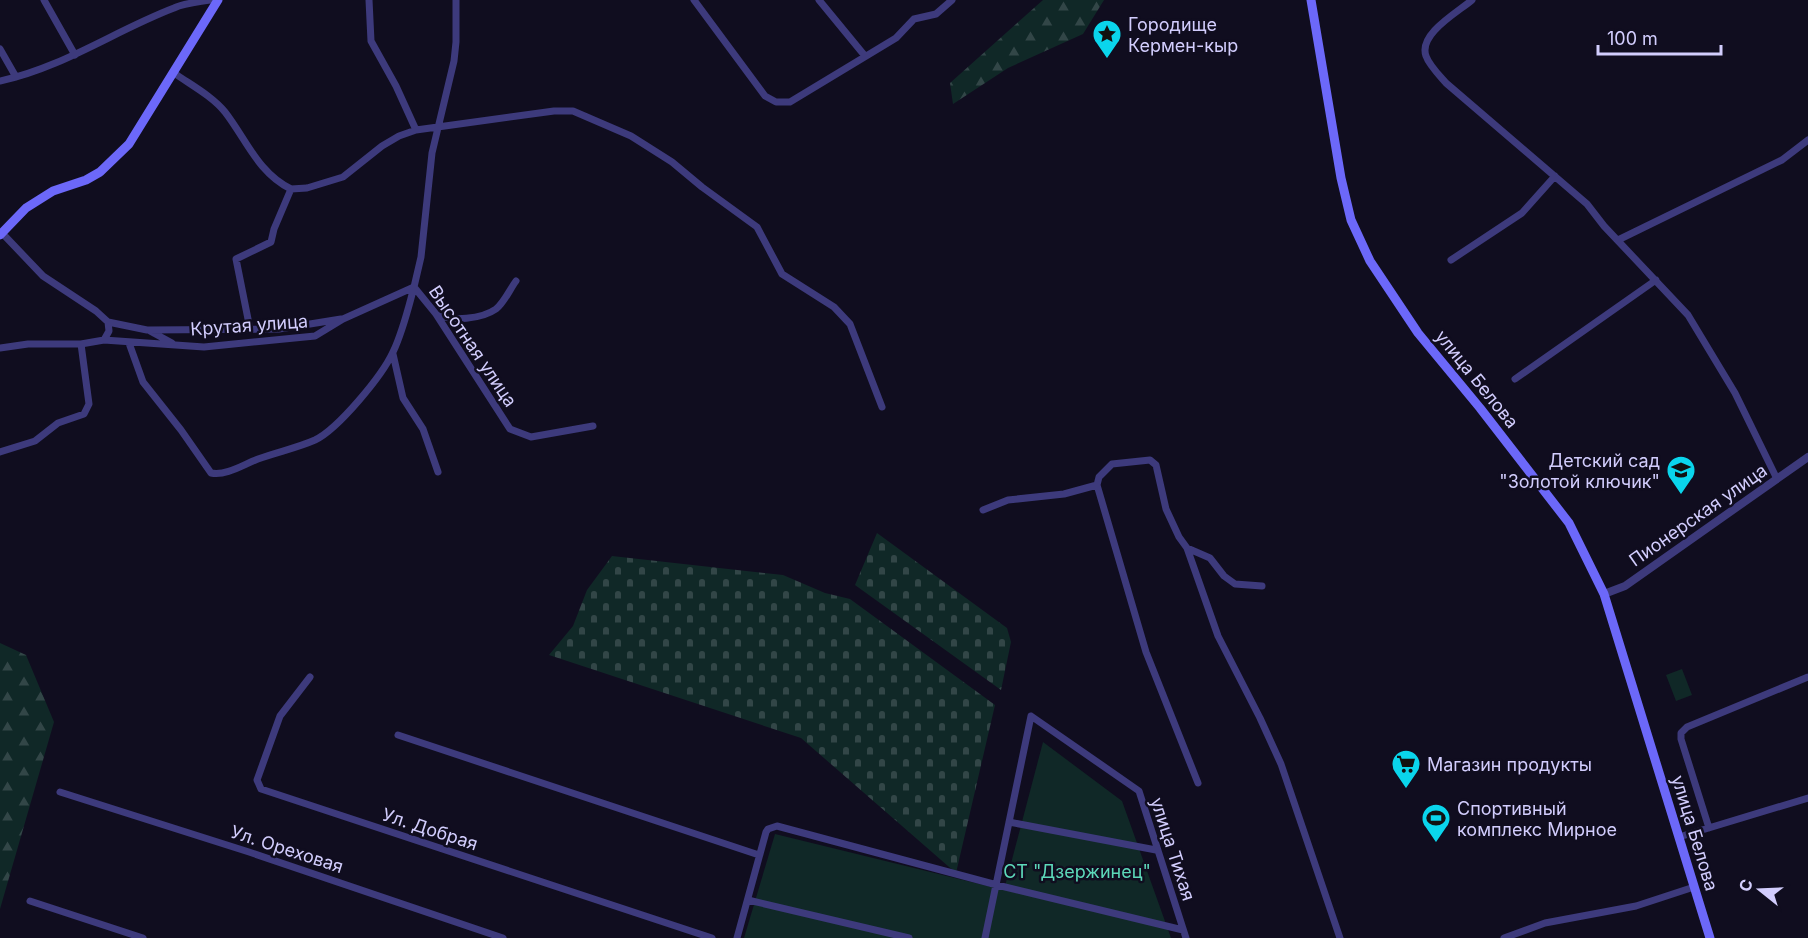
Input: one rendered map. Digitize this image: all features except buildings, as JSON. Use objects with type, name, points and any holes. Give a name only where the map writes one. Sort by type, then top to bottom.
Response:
[{"type":"main road","points":[[1,234],[26,208],[40,198],[86,180],[100,172],[117,157],[140,130],[218,0]]},
{"type":"main road","name":"улица Белова","points":[[1311,0],[1341,178],[1351,220],[1370,261],[1418,333],[1569,523],[1604,594],[1710,938]]},
{"type":"street","points":[[44,0],[75,54]]},
{"type":"street","points":[[0,81],[75,54],[174,3],[210,0]]},
{"type":"street","points":[[369,0],[371,41],[396,86],[416,130]]},
{"type":"street","points":[[414,287],[421,257],[432,153],[454,61],[456,0]]},
{"type":"street","points":[[694,0],[765,96],[777,102],[790,102],[896,38],[914,19],[936,14],[952,0]]},
{"type":"street","points":[[819,0],[865,56]]},
{"type":"street","points":[[1472,0],[1428,36],[1424,47],[1427,58],[1446,83],[1587,204],[1688,315],[1735,393],[1777,479]]},
{"type":"street","points":[[0,49],[16,77]]},
{"type":"street","points":[[174,73],[205,94],[224,111],[250,152],[277,181],[291,189],[307,188],[343,177],[382,146],[416,130],[554,111],[573,111],[631,136],[758,227],[782,274],[834,307],[850,324],[882,407]]},
{"type":"street","points":[[1618,240],[1782,160],[1808,140]]},
{"type":"street","points":[[1451,260],[1522,213],[1555,176]]},
{"type":"street","points":[[250,329],[236,259],[271,242],[291,189]]},
{"type":"street","points":[[1,234],[43,276],[96,311],[108,322],[147,330],[279,329],[343,319]]},
{"type":"street","points":[[1515,379],[1656,280]]},
{"type":"street","points":[[436,315],[445,319],[454,319],[484,314],[498,308],[516,281]]},
{"type":"street","name":"Высотная улица","points":[[414,287],[436,315],[510,429],[531,437],[592,426]]},
{"type":"street","name":"Высотная улица","points":[[129,343],[143,382],[176,422],[211,473],[217,474],[316,439],[339,422],[362,396],[393,354],[406,319],[414,287]]},
{"type":"street","name":"Крутая улица","points":[[0,348],[28,344],[81,344],[104,340],[204,347],[315,336],[343,319],[414,287]]},
{"type":"street","points":[[104,340],[109,331],[108,322]]},
{"type":"street","points":[[147,330],[175,344]]},
{"type":"street","points":[[0,452],[35,441],[58,423],[84,414],[89,404],[81,344]]},
{"type":"street","points":[[393,354],[403,398],[423,429],[438,472]]},
{"type":"street","name":"Пионерская улица","points":[[1604,594],[1625,586],[1808,457]]},
{"type":"street","points":[[1198,783],[1146,652],[1097,485],[1099,477],[1112,464],[1153,461],[1156,465],[1166,509],[1179,537],[1187,548],[1218,636],[1281,764],[1340,938]]},
{"type":"street","points":[[983,510],[1008,500],[1064,494],[1097,485]]},
{"type":"street","points":[[1187,548],[1210,558],[1224,576],[1235,584],[1262,586]]},
{"type":"street","name":"Ул. Добрая","points":[[310,677],[279,716],[257,780],[261,789],[712,938]]},
{"type":"street","points":[[1709,828],[1681,740],[1681,733],[1687,727],[1702,720],[1808,677]]},
{"type":"street","name":"улица Тихая","points":[[1009,822],[1031,716],[1139,791],[1186,938]]},
{"type":"street","points":[[398,735],[759,855]]},
{"type":"street","name":"Ул. Ореховая","points":[[60,792],[249,852],[503,938]]},
{"type":"street","points":[[1679,837],[1808,798]]},
{"type":"street","points":[[985,938],[1009,822],[1156,850]]},
{"type":"street","points":[[737,938],[766,832],[777,826],[997,885],[1183,930]]},
{"type":"street","points":[[1503,938],[1545,923],[1636,906],[1694,887]]},
{"type":"street","points":[[748,900],[909,938]]},
{"type":"street","points":[[30,901],[143,938]]},
{"type":"green space","points":[[1043,0],[1104,0],[1083,34],[1008,68],[953,104],[950,83]]},
{"type":"green space","points":[[877,533],[1007,628],[1011,642],[1001,690],[855,585]]},
{"type":"green space","points":[[612,556],[783,575],[825,593],[850,599],[995,705],[956,873],[801,738],[549,655],[573,626],[587,590]]},
{"type":"green space","points":[[0,643],[26,655],[54,722],[0,909]]},
{"type":"green space","points":[[1682,669],[1692,695],[1676,701],[1666,675]]},
{"type":"green space","name":"СТ \"Дзержинец\"","points":[[1043,742],[1122,801],[1171,938],[744,938],[775,834],[1004,890]]},
{"type":"place","name":"Городище Кермен-кыр","points":[[1107,60]]},
{"type":"place","name":"Детский сад \"Золотой ключик\"","points":[[1681,496]]},
{"type":"place","name":"Магазин продукты","points":[[1406,790]]},
{"type":"place","name":"Спортивный комплекс Мирное","points":[[1436,844]]}]
